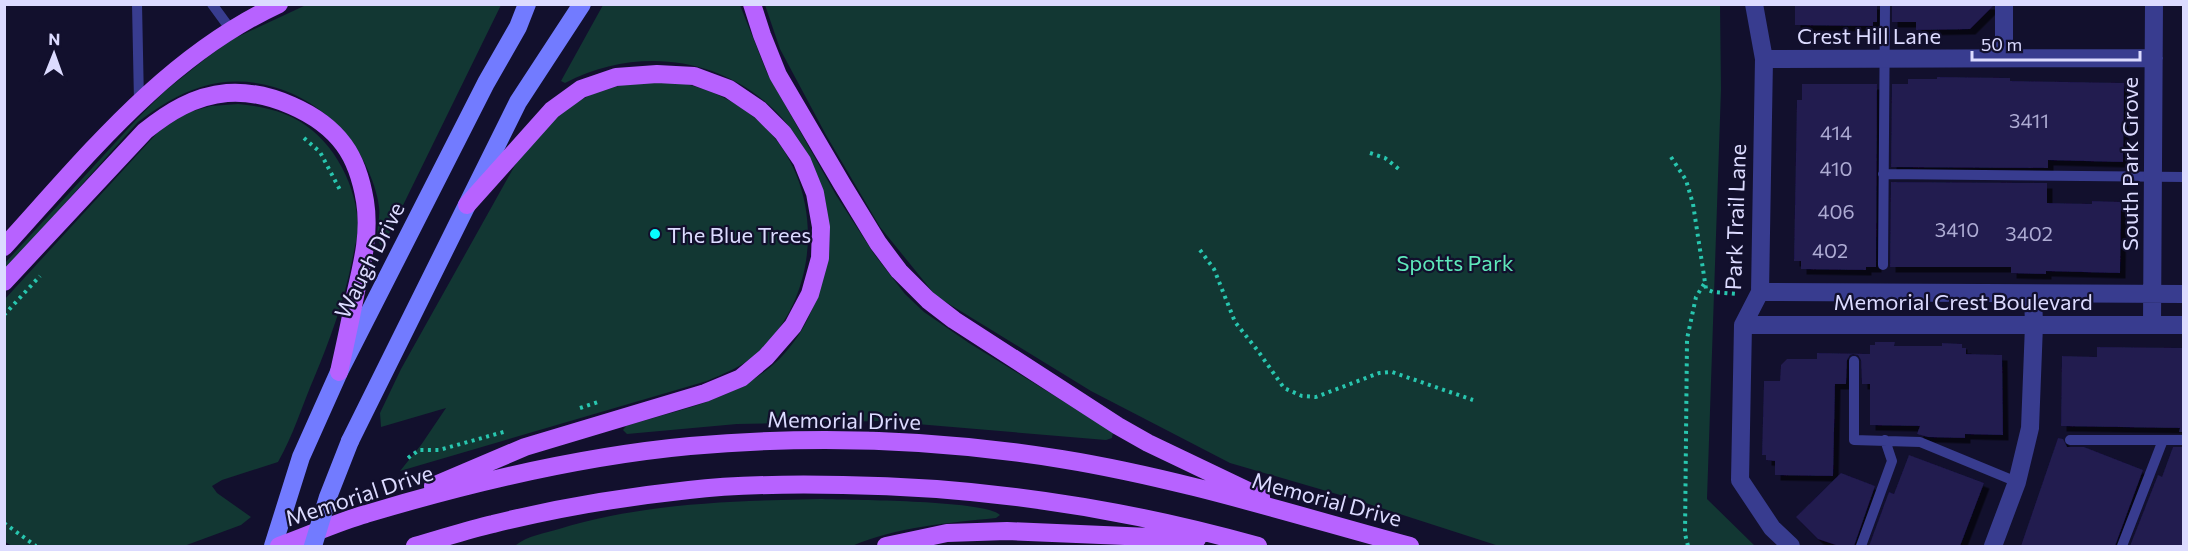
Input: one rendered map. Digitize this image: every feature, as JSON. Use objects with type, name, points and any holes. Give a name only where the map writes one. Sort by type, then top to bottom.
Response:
[{"type":"main road","points":[[4,247],[139,102],[168,75],[202,48],[279,4]]},
{"type":"main road","name":"Waugh Drive","points":[[273,546],[301,457],[339,372],[486,83],[518,27],[527,4]]},
{"type":"main road","points":[[518,27],[537,4]]},
{"type":"main road","points":[[313,546],[328,497],[350,441],[518,102],[582,4]]},
{"type":"main road","points":[[752,4],[778,75],[842,184],[878,243],[899,271],[928,300],[954,320],[1118,426],[1148,443],[1301,516]]},
{"type":"main road","points":[[364,514],[525,447],[705,393],[741,378],[766,357],[793,326],[810,294],[820,258],[821,227],[815,192],[802,161],[783,133],[760,110],[729,89],[694,76],[657,74],[616,77],[581,88],[552,110],[467,205]]},
{"type":"main road","points":[[4,282],[145,131],[169,112],[195,100],[227,93],[257,95],[289,104],[317,120],[344,145],[357,172],[365,201],[367,240],[339,372]]},
{"type":"main road","name":"Memorial Drive","points":[[279,546],[364,514],[481,483],[595,459],[689,447],[792,441],[893,442],[963,447],[1060,459],[1154,477],[1410,546]]},
{"type":"main road","points":[[415,546],[492,524],[603,501],[691,490],[784,484],[879,485],[961,490],[1077,506],[1145,519],[1258,546]]},
{"type":"main road","points":[[886,546],[947,533],[1007,531],[1240,542]]},
{"type":"street","name":"Park Trail Lane","points":[[1754,4],[1764,59],[1757,299],[1743,325],[1740,480],[1772,528],[1791,546]]},
{"type":"street","points":[[2004,4],[2004,58]]},
{"type":"street","name":"South Park Grove","points":[[2152,325],[2154,4]]},
{"type":"street","name":"Crest Hill Lane","points":[[1764,59],[2154,58]]},
{"type":"street","name":"Memorial Crest Boulevard","points":[[1757,299],[2184,294]]},
{"type":"street","points":[[1993,546],[2017,482],[2030,428],[2033,295]]},
{"type":"street","name":"Memorial Crest Boulevard","points":[[1743,325],[2184,325]]},
{"type":"lane","points":[[137,4],[139,102]]},
{"type":"lane","points":[[212,4],[231,30]]},
{"type":"lane","points":[[1883,265],[1885,4]]},
{"type":"lane","points":[[1883,174],[2184,177]]},
{"type":"lane","points":[[1854,361],[1854,440],[1920,442],[2017,482]]},
{"type":"lane","points":[[2070,440],[2184,440]]},
{"type":"lane","points":[[2122,546],[2163,440]]},
{"type":"lane","points":[[1861,546],[1892,461],[1885,441]]},
{"type":"path","points":[[299,134],[320,152],[341,192]]},
{"type":"path","points":[[1370,153],[1385,158],[1401,170]]},
{"type":"path","points":[[1671,157],[1686,180],[1693,204],[1706,289],[1757,299]]},
{"type":"path","points":[[1200,250],[1214,269],[1235,322],[1284,388],[1302,396],[1316,397],[1379,373],[1392,372],[1473,400]]},
{"type":"path","points":[[4,315],[46,270]]},
{"type":"path","points":[[1688,546],[1685,534],[1687,339],[1696,297],[1704,284]]},
{"type":"path","points":[[571,412],[587,404],[606,401]]},
{"type":"path","points":[[408,458],[419,450],[439,450],[516,428]]},
{"type":"path","points":[[4,523],[36,546]]},
{"type":"green space","points":[[306,5],[501,5],[381,246],[377,232],[379,207],[374,186],[361,156],[346,134],[327,115],[305,100],[281,89],[255,83],[228,82],[184,93],[138,122],[5,270],[5,263],[165,91],[233,39]]},
{"type":"green space","points":[[603,5],[740,5],[767,73],[836,195],[874,254],[905,294],[924,312],[969,343],[1113,432],[1112,438],[1106,440],[881,421],[737,424],[627,434],[623,430],[626,426],[700,404],[735,390],[768,369],[784,354],[804,326],[814,305],[827,211],[814,169],[789,126],[764,101],[735,81],[704,68],[670,62],[635,62],[599,69],[565,83],[561,81]]},
{"type":"green space","name":"Spotts Park","points":[[765,5],[1720,5],[1721,89],[1707,499],[1755,546],[1499,546],[1347,497],[1230,463],[1091,391],[936,296],[880,227],[826,135],[780,49]]},
{"type":"green space","points":[[676,82],[715,94],[750,114],[775,139],[793,168],[804,200],[808,233],[805,267],[795,300],[778,330],[750,359],[707,381],[400,471],[446,408],[381,427],[380,413],[401,369],[519,158],[543,127],[570,106],[592,94],[625,84]]},
{"type":"green space","points":[[238,104],[262,107],[284,114],[312,130],[323,141],[349,182],[357,213],[358,229],[349,276],[336,320],[293,431],[278,462],[222,480],[212,486],[217,493],[251,517],[241,525],[184,546],[12,546],[5,542],[4,300],[158,132],[186,113],[211,106]]},
{"type":"green space","points":[[820,499],[970,506],[1000,515],[996,518],[904,530],[852,546],[516,546],[536,535],[623,514],[688,505]]},
{"type":"building","points":[[1795,4],[1877,4],[1877,22],[1873,22],[1873,26],[1795,25]]},
{"type":"building","points":[[1892,4],[1993,4],[1993,6],[1970,29],[1916,30],[1916,22],[1892,22]]},
{"type":"building","points":[[1937,77],[2124,83],[2123,162],[2048,160],[2048,168],[1891,167],[1892,84],[1908,84],[1908,79],[1937,79]]},
{"type":"building","points":[[1802,84],[1877,84],[1876,267],[1866,267],[1866,270],[1801,269],[1801,261],[1794,261],[1797,100],[1802,100]]},
{"type":"building","points":[[1891,182],[2047,183],[2047,203],[2121,202],[2120,273],[2046,271],[2046,274],[2011,273],[2011,267],[1890,267]]},
{"type":"building","points":[[1875,342],[1895,342],[1894,346],[1962,344],[1962,348],[1966,348],[1966,354],[2002,355],[2003,435],[1965,434],[1965,438],[1928,437],[1917,434],[1920,426],[1870,425],[1870,384],[1862,384],[1861,360],[1858,355],[1853,354],[1847,360],[1846,384],[1835,384],[1833,476],[1775,475],[1775,461],[1766,460],[1766,455],[1762,455],[1764,381],[1780,381],[1781,365],[1787,359],[1817,359],[1817,353],[1870,354],[1870,345],[1875,345]]},
{"type":"building","points":[[2097,347],[2184,348],[2184,432],[2179,432],[2180,428],[2061,426],[2062,356],[2097,357]]},
{"type":"building","points":[[2058,438],[2063,439],[2067,447],[2084,447],[2143,470],[2115,546],[2021,546]]},
{"type":"building","points":[[2173,447],[2184,447],[2184,546],[2130,546],[2158,475],[2162,477]]},
{"type":"building","points":[[1909,455],[1984,483],[1960,546],[1869,546],[1889,492],[1894,494]]},
{"type":"building","points":[[1841,473],[1875,486],[1854,546],[1839,546],[1818,539],[1796,517]]},
{"type":"place","name":"The Blue Trees","points":[[655,234]]}]
